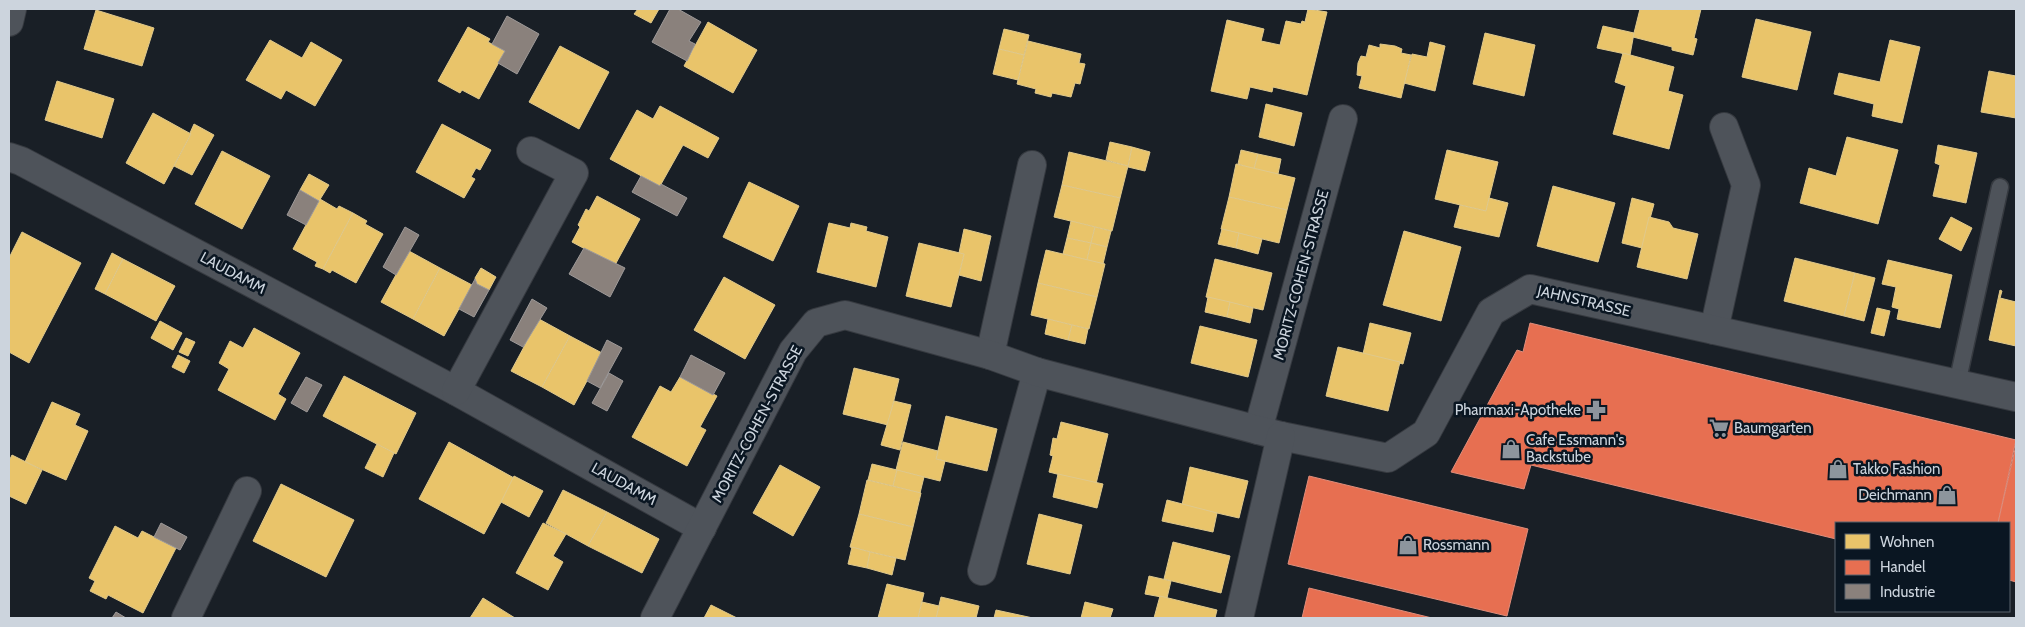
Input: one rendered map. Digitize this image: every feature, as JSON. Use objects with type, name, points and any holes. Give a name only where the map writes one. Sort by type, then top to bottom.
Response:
[{"type":"street","points":[[9,22],[12,9]]},
{"type":"street","name":"MORITZ-COHEN-STRASSE","points":[[1239,618],[1270,433],[1343,119]]},
{"type":"street","points":[[1714,330],[1746,185],[1724,127]]},
{"type":"street","points":[[456,391],[574,173],[531,151]]},
{"type":"street","name":"LAUDAMM","points":[[9,157],[22,161],[456,391],[702,528]]},
{"type":"street","points":[[990,355],[1032,165]]},
{"type":"street","name":"JAHNSTRASSE","points":[[1388,458],[1426,433],[1491,312],[1530,288],[2016,397]]},
{"type":"street","name":"MORITZ-COHEN-STRASSE","points":[[702,528],[792,351],[816,323],[845,315],[990,355],[1037,372],[1270,433],[1388,458]]},
{"type":"street","points":[[982,571],[1037,372]]},
{"type":"street","points":[[186,618],[247,491]]},
{"type":"street","points":[[655,618],[702,528]]},
{"type":"lane","points":[[1957,384],[2000,187]]},
{"type":"building: Wohnen","points":[[638,9],[659,9],[651,23],[634,14]]},
{"type":"building: Wohnen","points":[[1308,9],[1327,12],[1307,95],[1273,87],[1272,92],[1250,87],[1247,99],[1211,91],[1227,20],[1264,29],[1261,41],[1280,45],[1286,21],[1301,24],[1302,21],[1305,22]]},
{"type":"building: Wohnen","points":[[1640,9],[1701,9],[1694,38],[1697,39],[1693,55],[1672,50],[1672,47],[1633,37]]},
{"type":"building: Wohnen","points":[[96,10],[154,28],[142,66],[84,49]]},
{"type":"building: Wohnen","points":[[1756,19],[1811,32],[1797,90],[1742,77]]},
{"type":"building: Wohnen","points":[[708,22],[757,50],[733,93],[684,66]]},
{"type":"building: Wohnen","points":[[1603,26],[1634,33],[1630,55],[1597,48]]},
{"type":"building: Wohnen","points":[[468,27],[490,39],[488,42],[505,51],[479,99],[462,90],[460,93],[438,81]]},
{"type":"building: Wohnen","points":[[1004,29],[1029,35],[1024,55],[999,49]]},
{"type":"building: Wohnen","points":[[1485,33],[1535,45],[1524,96],[1473,84]]},
{"type":"building: Wohnen","points":[[270,40],[302,58],[311,42],[342,60],[315,106],[286,90],[281,99],[246,80]]},
{"type":"building: Wohnen","points":[[1890,40],[1920,47],[1902,123],[1872,116],[1874,104],[1834,94],[1839,73],[1880,82]]},
{"type":"building: Wohnen","points":[[1028,41],[1081,54],[1079,63],[1085,64],[1080,84],[1075,83],[1071,97],[1052,93],[1051,97],[1035,93],[1036,89],[1017,84]]},
{"type":"building: Wohnen","points":[[1430,42],[1445,46],[1435,91],[1404,83],[1412,54],[1427,57]]},
{"type":"building: Wohnen","points":[[1380,44],[1395,46],[1402,49],[1401,53],[1411,55],[1401,98],[1359,88],[1362,76],[1357,75],[1361,56],[1366,57],[1369,45],[1380,48]]},
{"type":"building: Wohnen","points":[[560,46],[609,72],[579,129],[529,102]]},
{"type":"building: Wohnen","points":[[999,49],[1024,55],[1018,80],[993,74]]},
{"type":"building: Wohnen","points":[[1623,53],[1674,67],[1668,91],[1683,95],[1669,149],[1613,134],[1626,86],[1615,82]]},
{"type":"building: Wohnen","points":[[1989,71],[2016,76],[2016,118],[1981,112]]},
{"type":"building: Wohnen","points":[[57,81],[114,99],[102,138],[45,120]]},
{"type":"building: Wohnen","points":[[1266,104],[1302,113],[1294,146],[1259,137]]},
{"type":"building: Wohnen","points":[[660,106],[719,138],[708,158],[683,145],[660,186],[610,159],[637,110],[653,119]]},
{"type":"building: Wohnen","points":[[153,113],[191,134],[164,184],[126,163]]},
{"type":"building: Wohnen","points":[[194,124],[214,135],[192,175],[174,166],[191,134]]},
{"type":"building: Wohnen","points":[[442,124],[491,150],[480,170],[476,168],[471,177],[475,179],[464,198],[416,172]]},
{"type":"building: Wohnen","points":[[1847,137],[1898,150],[1878,224],[1800,203],[1809,168],[1836,176]]},
{"type":"building: Wohnen","points":[[1110,142],[1132,147],[1128,166],[1106,160]]},
{"type":"building: Wohnen","points":[[1938,145],[1977,153],[1966,203],[1933,196],[1940,165],[1935,163]]},
{"type":"building: Wohnen","points":[[1132,147],[1150,152],[1145,171],[1128,167]]},
{"type":"building: Wohnen","points":[[1241,150],[1258,154],[1254,169],[1238,164]]},
{"type":"building: Wohnen","points":[[1447,150],[1498,162],[1486,211],[1435,199]]},
{"type":"building: Wohnen","points":[[222,151],[270,176],[242,229],[195,204]]},
{"type":"building: Wohnen","points":[[1069,152],[1128,166],[1120,198],[1062,185]]},
{"type":"building: Wohnen","points":[[1258,154],[1281,159],[1278,174],[1254,169]]},
{"type":"building: Wohnen","points":[[1236,164],[1295,178],[1287,210],[1229,197]]},
{"type":"building: Wohnen","points":[[309,174],[329,185],[319,201],[300,190]]},
{"type":"building: Wohnen","points":[[749,182],[799,206],[773,261],[723,237]]},
{"type":"building: Wohnen","points":[[1062,185],[1120,198],[1112,231],[1054,217]]},
{"type":"building: Wohnen","points":[[1553,186],[1615,203],[1598,262],[1537,246]]},
{"type":"building: Wohnen","points":[[597,196],[640,219],[615,265],[572,242],[580,227],[578,225],[586,209],[589,211]]},
{"type":"building: Wohnen","points":[[1229,197],[1287,210],[1279,243],[1221,229]]},
{"type":"building: Wohnen","points":[[1489,198],[1508,203],[1499,237],[1454,227],[1460,205],[1486,211]]},
{"type":"building: Wohnen","points":[[1632,198],[1654,204],[1642,248],[1622,243]]},
{"type":"building: Wohnen","points":[[320,199],[337,209],[339,206],[353,213],[323,269],[315,266],[317,262],[293,249]]},
{"type":"building: Wohnen","points":[[353,213],[367,221],[365,224],[383,234],[356,283],[332,270],[330,273],[323,269]]},
{"type":"building: Wohnen","points":[[1649,217],[1669,222],[1673,228],[1698,234],[1687,279],[1637,267]]},
{"type":"building: Wohnen","points":[[1951,217],[1972,228],[1961,251],[1939,239]]},
{"type":"building: Wohnen","points":[[1071,221],[1095,227],[1091,243],[1067,238]]},
{"type":"building: Wohnen","points":[[829,223],[850,228],[851,223],[867,227],[866,231],[888,237],[876,287],[817,272]]},
{"type":"building: Wohnen","points":[[1095,227],[1111,231],[1107,247],[1091,243]]},
{"type":"building: Wohnen","points":[[964,229],[991,236],[981,281],[959,275],[964,254],[959,253]]},
{"type":"building: Wohnen","points":[[1222,229],[1239,233],[1236,248],[1218,244]]},
{"type":"building: Wohnen","points":[[1404,231],[1461,247],[1441,321],[1383,305]]},
{"type":"building: Wohnen","points":[[22,232],[81,263],[29,363],[9,352],[9,258]]},
{"type":"building: Wohnen","points":[[1239,233],[1262,239],[1258,254],[1236,248]]},
{"type":"building: Wohnen","points":[[1067,238],[1091,243],[1087,260],[1063,254]]},
{"type":"building: Wohnen","points":[[919,243],[964,254],[951,307],[906,296]]},
{"type":"building: Wohnen","points":[[1091,243],[1107,247],[1103,264],[1087,260]]},
{"type":"building: Wohnen","points":[[1046,250],[1105,264],[1097,297],[1038,283]]},
{"type":"building: Wohnen","points":[[409,251],[440,268],[413,319],[381,302]]},
{"type":"building: Wohnen","points":[[112,253],[123,259],[105,294],[95,289]]},
{"type":"building: Wohnen","points":[[1795,258],[1855,273],[1844,316],[1784,301]]},
{"type":"building: Wohnen","points":[[123,259],[175,286],[156,321],[105,294]]},
{"type":"building: Wohnen","points":[[1215,259],[1272,273],[1263,310],[1206,297]]},
{"type":"building: Wohnen","points":[[1888,260],[1952,275],[1940,328],[1897,319],[1899,309],[1892,307],[1896,287],[1882,284]]},
{"type":"building: Wohnen","points":[[440,268],[472,285],[444,336],[413,319]]},
{"type":"building: Wohnen","points":[[481,268],[496,277],[489,290],[477,284],[475,278]]},
{"type":"building: Wohnen","points":[[1855,273],[1875,278],[1864,321],[1844,316]]},
{"type":"building: Wohnen","points":[[724,277],[775,305],[745,359],[694,330]]},
{"type":"building: Wohnen","points":[[1038,283],[1097,297],[1089,329],[1031,315]]},
{"type":"building: Wohnen","points":[[2000,290],[2002,291],[2000,298],[2016,302],[2016,346],[1989,340]]},
{"type":"building: Wohnen","points":[[1208,297],[1230,302],[1227,317],[1205,312]]},
{"type":"building: Wohnen","points":[[1230,302],[1253,308],[1250,323],[1227,317]]},
{"type":"building: Wohnen","points":[[1877,308],[1890,311],[1884,336],[1871,333]]},
{"type":"building: Wohnen","points":[[539,319],[570,336],[542,387],[511,371]]},
{"type":"building: Wohnen","points":[[1048,319],[1072,325],[1068,340],[1045,334]]},
{"type":"building: Wohnen","points":[[160,321],[182,333],[173,350],[151,338]]},
{"type":"building: Wohnen","points":[[1370,323],[1411,333],[1403,364],[1363,354]]},
{"type":"building: Wohnen","points":[[1072,325],[1088,329],[1085,344],[1068,340]]},
{"type":"building: Wohnen","points":[[1200,326],[1257,340],[1248,377],[1191,363]]},
{"type":"building: Wohnen","points":[[254,328],[300,353],[278,394],[286,399],[275,420],[218,390],[229,369],[219,363],[230,341],[243,348]]},
{"type":"building: Wohnen","points":[[570,336],[602,353],[574,405],[542,387]]},
{"type":"building: Wohnen","points":[[186,338],[195,342],[188,356],[179,352]]},
{"type":"building: Wohnen","points":[[1338,347],[1400,362],[1388,411],[1326,396]]},
{"type":"building: Wohnen","points":[[178,355],[190,361],[184,373],[172,367]]},
{"type":"building: Wohnen","points":[[854,368],[899,379],[888,425],[843,414]]},
{"type":"building: Wohnen","points":[[344,376],[416,413],[396,454],[323,416]]},
{"type":"building: Wohnen","points":[[680,377],[717,396],[700,427],[706,430],[687,466],[632,437],[660,386],[671,392]]},
{"type":"building: Wohnen","points":[[894,401],[911,405],[900,450],[881,445]]},
{"type":"building: Wohnen","points":[[52,402],[80,414],[75,425],[88,431],[66,480],[25,462]]},
{"type":"building: Wohnen","points":[[946,416],[997,429],[987,471],[936,459]]},
{"type":"building: Wohnen","points":[[1061,422],[1108,434],[1096,484],[1049,472],[1053,456],[1050,455],[1053,438],[1057,439]]},
{"type":"building: Wohnen","points":[[449,442],[514,478],[484,534],[419,499]]},
{"type":"building: Wohnen","points":[[903,442],[938,451],[936,459],[945,461],[940,481],[896,470]]},
{"type":"building: Wohnen","points":[[377,444],[394,453],[383,477],[365,468]]},
{"type":"building: Wohnen","points":[[12,455],[42,470],[26,504],[9,496],[9,461]]},
{"type":"building: Wohnen","points":[[872,464],[897,470],[893,486],[868,480]]},
{"type":"building: Wohnen","points":[[780,465],[820,487],[793,536],[753,513]]},
{"type":"building: Wohnen","points":[[1190,467],[1248,481],[1239,518],[1182,505]]},
{"type":"building: Wohnen","points":[[897,470],[924,477],[920,493],[893,486]]},
{"type":"building: Wohnen","points":[[1058,474],[1103,484],[1097,508],[1053,497]]},
{"type":"building: Wohnen","points":[[514,476],[543,491],[529,517],[501,502]]},
{"type":"building: Wohnen","points":[[867,480],[921,493],[913,527],[859,514]]},
{"type":"building: Wohnen","points":[[281,484],[354,520],[326,577],[253,541]]},
{"type":"building: Wohnen","points":[[563,490],[607,512],[588,546],[546,523]]},
{"type":"building: Wohnen","points":[[1167,500],[1217,513],[1213,532],[1162,521]]},
{"type":"building: Wohnen","points":[[607,512],[659,539],[642,573],[588,546]]},
{"type":"building: Wohnen","points":[[859,514],[913,527],[905,560],[850,547]]},
{"type":"building: Wohnen","points":[[1039,514],[1082,525],[1070,574],[1027,564]]},
{"type":"building: Wohnen","points":[[543,523],[566,534],[553,556],[563,562],[548,590],[516,573]]},
{"type":"building: Wohnen","points":[[115,526],[138,538],[142,531],[176,548],[143,613],[108,595],[106,599],[90,591],[95,581],[89,578]]},
{"type":"building: Wohnen","points":[[1173,542],[1230,556],[1221,593],[1164,579]]},
{"type":"building: Wohnen","points":[[852,547],[870,552],[867,568],[848,564]]},
{"type":"building: Wohnen","points":[[870,552],[896,558],[892,575],[867,568]]},
{"type":"building: Wohnen","points":[[1149,576],[1171,581],[1167,598],[1145,594]]},
{"type":"building: Wohnen","points":[[887,584],[924,593],[918,618],[878,618]]},
{"type":"building: Wohnen","points":[[1160,596],[1217,610],[1215,618],[1154,618]]},
{"type":"building: Wohnen","points":[[941,597],[979,606],[976,618],[936,618]]},
{"type":"building: Wohnen","points":[[483,598],[515,618],[470,618]]},
{"type":"building: Wohnen","points":[[922,602],[939,606],[936,618],[918,618]]},
{"type":"building: Wohnen","points":[[1085,602],[1113,609],[1110,618],[1081,618]]},
{"type":"building: Wohnen","points":[[711,605],[737,618],[704,618]]},
{"type":"building: Wohnen","points":[[996,610],[1033,618],[994,618]]},
{"type":"building: Handel","name":"Baumgarten","points":[[1530,323],[2016,440],[1998,522],[1835,522],[1835,539],[1531,465],[1524,489],[1451,472],[1517,350],[1523,352]]},
{"type":"building: Handel","points":[[2016,445],[2016,582],[2010,580],[2010,522],[1998,522]]},
{"type":"building: Handel","name":"Rossmann","points":[[1309,476],[1528,529],[1507,616],[1288,564]]},
{"type":"building: Handel","points":[[1309,588],[1432,618],[1302,618]]},
{"type":"building: Industrie","points":[[670,9],[678,9],[701,22],[689,41],[695,44],[687,61],[652,42]]},
{"type":"building: Industrie","points":[[507,16],[539,34],[517,74],[498,63],[505,51],[492,44]]},
{"type":"building: Industrie","points":[[641,176],[687,198],[677,216],[632,192]]},
{"type":"building: Industrie","points":[[300,190],[319,201],[306,225],[287,215]]},
{"type":"building: Industrie","points":[[405,227],[419,235],[396,275],[383,267]]},
{"type":"building: Industrie","points":[[584,248],[625,268],[610,297],[569,274]]},
{"type":"building: Industrie","points":[[475,279],[477,284],[489,290],[474,317],[459,309]]},
{"type":"building: Industrie","points":[[532,299],[547,308],[523,347],[510,340]]},
{"type":"building: Industrie","points":[[607,340],[622,348],[600,388],[587,381]]},
{"type":"building: Industrie","points":[[691,355],[725,373],[713,395],[680,377]]},
{"type":"building: Industrie","points":[[609,373],[623,381],[607,411],[592,403]]},
{"type":"building: Industrie","points":[[306,377],[322,385],[307,412],[291,403]]},
{"type":"building: Industrie","points":[[161,523],[187,537],[180,550],[154,537]]},
{"type":"building: Industrie","points":[[116,612],[126,618],[112,618]]},
{"type":"place","name":"Pharmaxi-Apotheke","points":[[1596,410]]},
{"type":"place","name":"Baumgarten","points":[[1719,428]]},
{"type":"place","name":"Cafe Essmann's Backstube","points":[[1511,449]]},
{"type":"place","name":"Takko Fashion","points":[[1838,469]]},
{"type":"place","name":"Deichmann","points":[[1947,495]]},
{"type":"place","name":"Rossmann","points":[[1408,545]]}]
